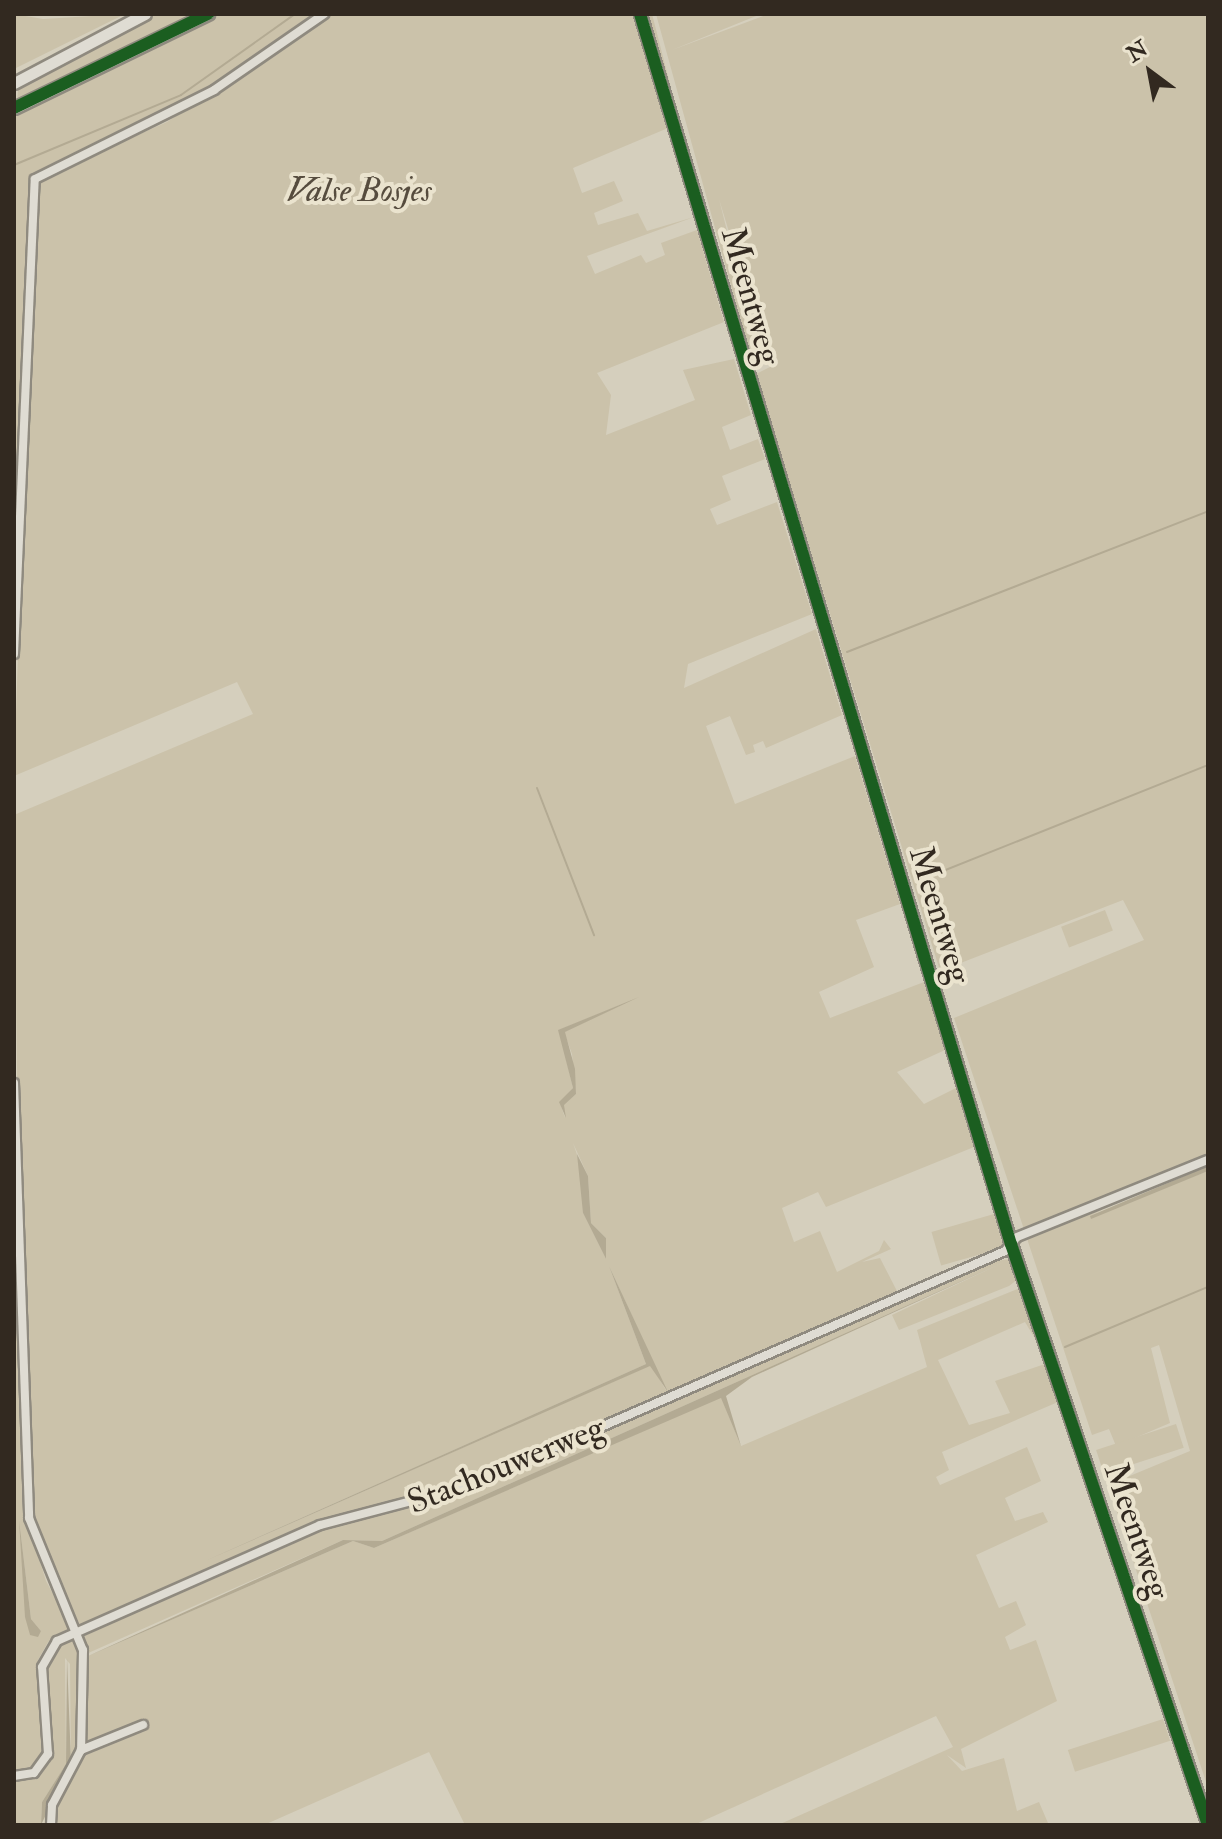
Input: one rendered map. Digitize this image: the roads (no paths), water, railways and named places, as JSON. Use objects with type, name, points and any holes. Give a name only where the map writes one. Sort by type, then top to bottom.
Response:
[{"type":"street","points":[[18,77],[130,14]]},
{"type":"street","points":[[18,77],[145,14]]},
{"type":"street","points":[[14,108],[208,14]]},
{"type":"street","points":[[14,654],[35,179],[214,90],[324,14]]},
{"type":"street","name":"Meentweg","points":[[640,14],[1011,1244],[1208,1825]]},
{"type":"street","points":[[14,1083],[29,1518],[78,1633],[86,1679],[81,1750],[74,1775],[52,1805],[51,1825]]},
{"type":"street","name":"Stachouwerweg","points":[[16,1776],[34,1773],[48,1754],[43,1655],[78,1633],[320,1525],[461,1488],[1208,1160]]},
{"type":"street","points":[[81,1750],[143,1725]]},
{"type":"waterway","points":[[14,165],[181,95],[295,14]]},
{"type":"waterway","points":[[847,652],[1208,511]]},
{"type":"waterway","points":[[918,881],[1208,765]]},
{"type":"waterway","points":[[537,788],[594,935]]},
{"type":"waterway","points":[[1065,1347],[1208,1287]]},
{"type":"park label","name":"Valse Bosjes","points":[[359,191]]}]
